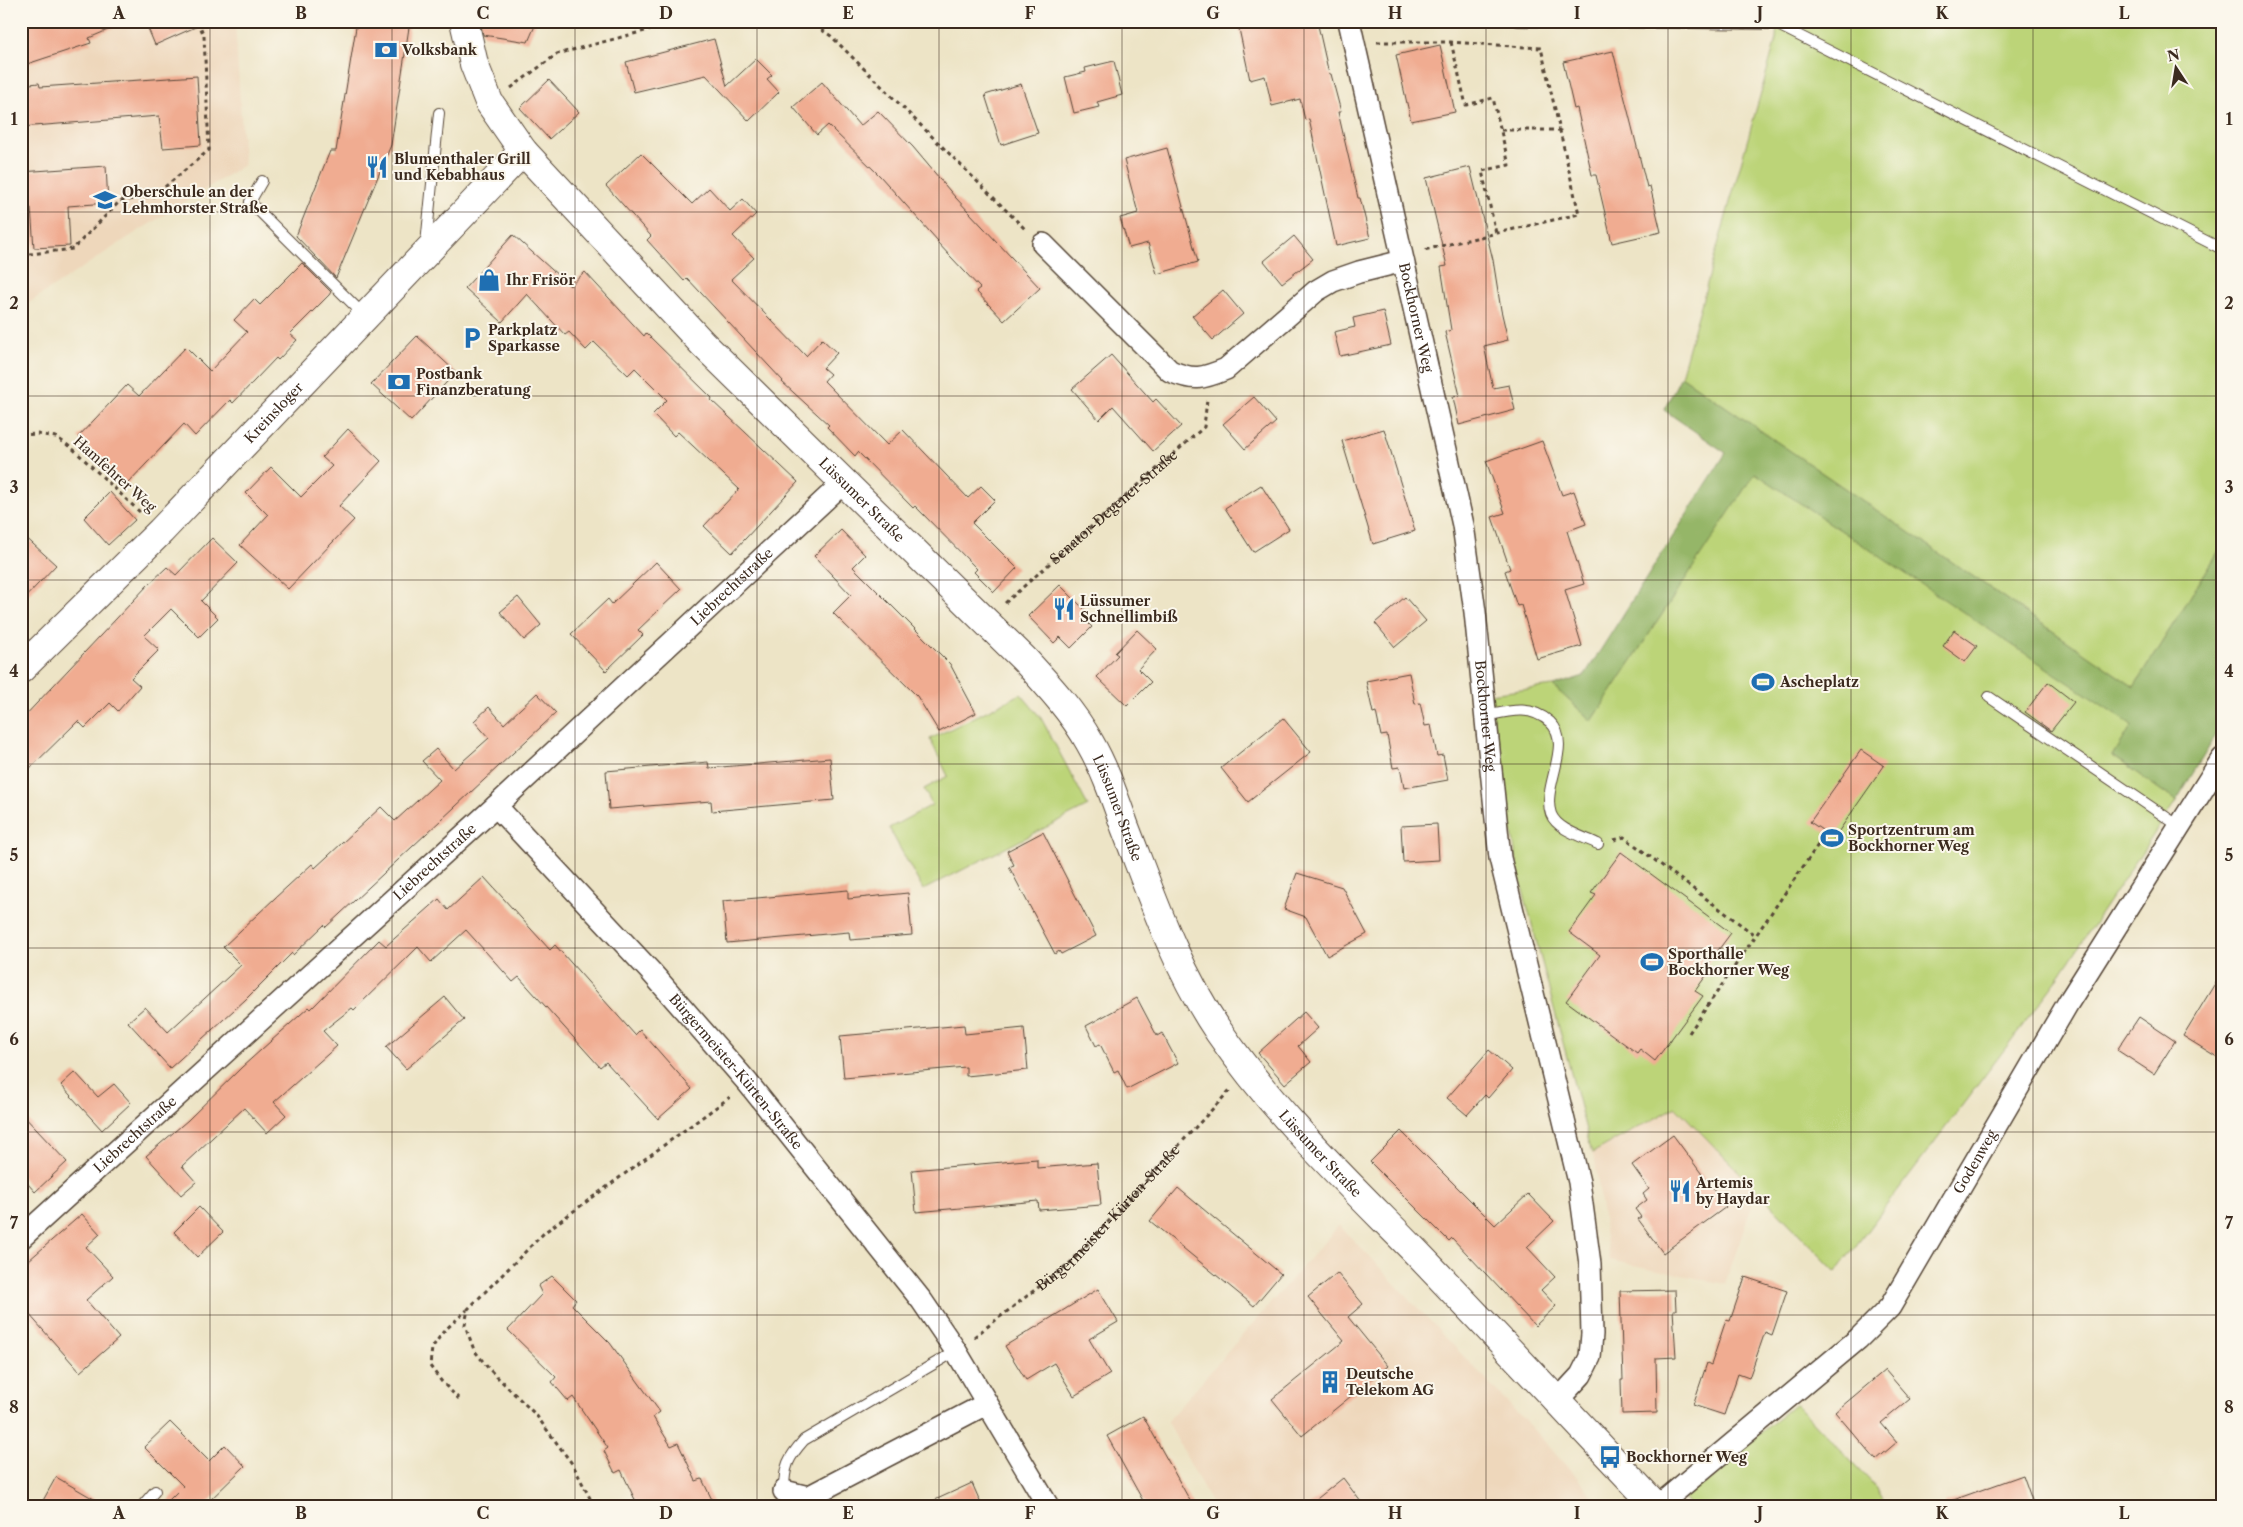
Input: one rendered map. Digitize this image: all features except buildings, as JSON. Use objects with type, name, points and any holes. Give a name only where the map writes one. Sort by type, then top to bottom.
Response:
[{"type":"main road","name":"Lüssumer Straße","points":[[464,21],[474,64],[489,102],[523,151],[703,344],[985,620],[1058,697],[1090,743],[1110,788],[1164,929],[1184,974],[1218,1030],[1248,1072],[1288,1120],[1657,1506]]},
{"type":"main road","name":"Kreinsloger","points":[[21,669],[161,531],[523,151]]},
{"type":"street","name":"Bockhorner Weg","points":[[1351,31],[1464,525],[1500,858],[1579,1182],[1590,1264],[1592,1334],[1590,1357],[1581,1374],[1557,1401]]},
{"type":"street","points":[[1043,244],[1170,371],[1188,378],[1209,376],[1226,369],[1316,291],[1333,281],[1403,258]]},
{"type":"street","name":"Liebrechtstraße","points":[[21,1238],[496,806],[844,482]]},
{"type":"street","name":"Godenweg","points":[[1657,1506],[1858,1339],[1890,1307],[2068,1003],[2222,758]]},
{"type":"street","name":"Bürgermeister-Kürten-Straße","points":[[496,806],[652,973],[748,1083],[922,1301],[956,1351],[1048,1506]]},
{"type":"street","points":[[784,1491],[808,1497],[986,1404]]},
{"type":"lane","points":[[1518,21],[1776,24],[2222,249]]},
{"type":"lane","points":[[425,253],[439,113]]},
{"type":"lane","points":[[262,181],[250,202],[365,316]]},
{"type":"lane","points":[[1990,697],[2180,826]]},
{"type":"lane","points":[[1485,716],[1516,710],[1533,710],[1544,716],[1555,726],[1558,752],[1549,800],[1551,814],[1559,825],[1598,844]]},
{"type":"lane","points":[[784,1491],[784,1472],[790,1456],[804,1440],[956,1351]]},
{"type":"lane","points":[[142,1506],[155,1491]]},
{"type":"path","points":[[21,255],[73,249],[120,201],[154,196],[209,150],[204,36],[198,21]]},
{"type":"path","points":[[489,102],[558,54],[683,21]]},
{"type":"path","points":[[808,21],[831,36],[1020,225],[1043,244]]},
{"type":"path","points":[[1351,31],[1451,42],[1541,48],[1560,130],[1579,214],[1496,233],[1403,258]]},
{"type":"path","points":[[1451,42],[1466,105],[1493,98],[1501,130],[1509,165],[1482,171],[1496,233]]},
{"type":"path","points":[[1501,130],[1560,130]]},
{"type":"path","name":"Senator-Degener-Straße","points":[[985,620],[1204,427],[1209,376]]},
{"type":"path","name":"Hamfehrer Weg","points":[[21,435],[37,434],[56,437],[74,449],[161,531]]},
{"type":"path","points":[[1598,844],[1624,837],[1756,936]]},
{"type":"path","points":[[1689,1033],[1822,839]]},
{"type":"path","name":"Bürgermeister-Kürten-Straße","points":[[956,1351],[1071,1262],[1248,1072]]},
{"type":"path","points":[[459,1399],[442,1382],[430,1366],[432,1348],[443,1332],[545,1232],[748,1083]]},
{"type":"path","points":[[468,1309],[465,1325],[474,1350],[489,1369],[536,1415],[572,1465],[594,1506]]},
{"type":"shaded area","name":"Oberschule an der Lehmhorster Straße","points":[[21,21],[235,21],[244,165],[132,235],[21,308]]},
{"type":"shaded area","points":[[1676,1107],[1757,1191],[1725,1284],[1609,1260],[1595,1160],[1592,1153]]},
{"type":"shaded area","points":[[1339,1225],[1545,1442],[1601,1506],[1213,1506],[1167,1421]]},
{"type":"green space","points":[[1777,21],[2222,21],[2222,546],[2134,687],[1681,376],[1776,39]]},
{"type":"green space","points":[[1681,376],[2134,687],[2222,546],[2222,726],[2176,801],[2113,756],[2132,725],[1755,473],[1592,721],[1553,686],[1584,676],[1726,453],[1664,410]]},
{"type":"green space","name":"Sportzentrum am Bockhorner Weg","points":[[1755,472],[2133,725],[2113,756],[2176,801],[2054,984],[1836,1272],[1676,1107],[1592,1153],[1519,875],[1489,694],[1553,686],[1592,721]]},
{"type":"green space","points":[[1021,694],[1041,718],[1088,806],[923,890],[889,828],[932,805],[924,789],[948,776],[930,739]]},
{"type":"green space","points":[[1796,1404],[1876,1487],[1887,1506],[1691,1506],[1683,1496]]},
{"type":"place","name":"Volksbank","points":[[386,50]]},
{"type":"place","name":"Blumenthaler Grill und Kebabhaus","points":[[377,167]]},
{"type":"place","name":"Oberschule an der Lehmhorster Straße","points":[[105,200]]},
{"type":"place","name":"Ihr Frisör","points":[[489,280]]},
{"type":"place","name":"Parkplatz Sparkasse","points":[[472,338]]},
{"type":"place","name":"Postbank Finanzberatung","points":[[399,382]]},
{"type":"place","name":"Lüssumer Schnellimbiß","points":[[1064,609]]},
{"type":"place","name":"Ascheplatz","points":[[1763,682]]},
{"type":"place","name":"Sportzentrum am Bockhorner Weg","points":[[1832,838]]},
{"type":"place","name":"Sporthalle Bockhorner Weg","points":[[1652,962]]},
{"type":"place","name":"Artemis by Haydar","points":[[1680,1191]]},
{"type":"place","name":"Deutsche Telekom AG","points":[[1330,1382]]},
{"type":"place","name":"Bockhorner Weg","points":[[1610,1457]]}]
